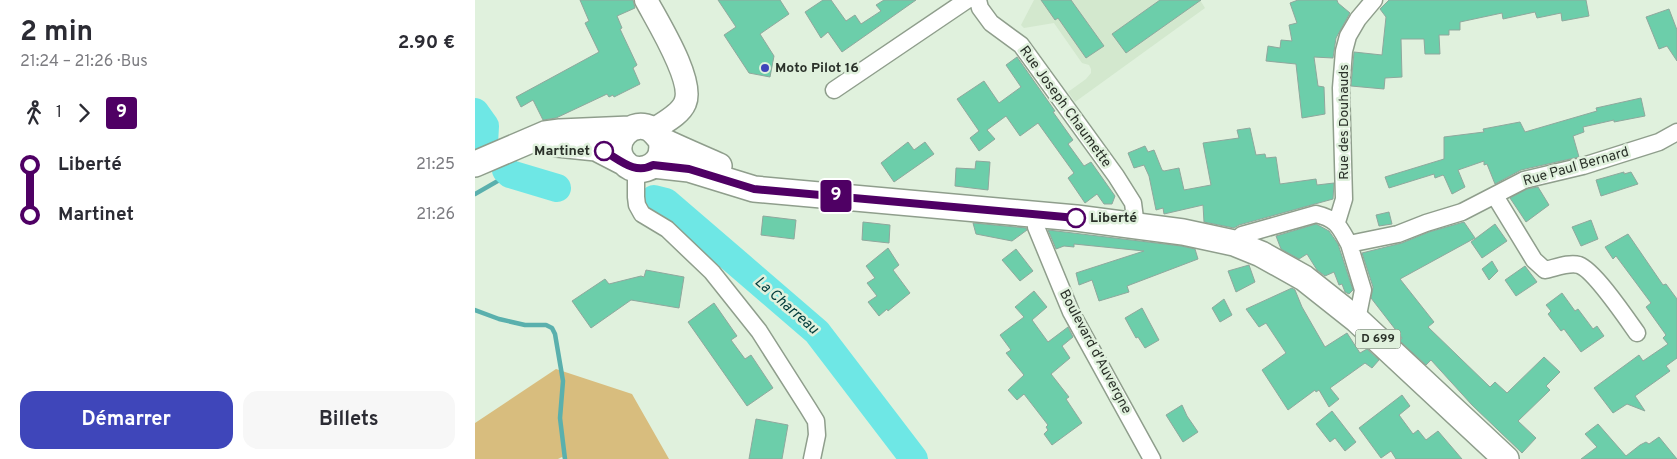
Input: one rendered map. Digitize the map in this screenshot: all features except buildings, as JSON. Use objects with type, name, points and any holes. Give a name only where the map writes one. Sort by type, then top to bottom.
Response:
[{"type":"main road","name":"D 699","points":[[475,164],[545,134],[560,132],[648,133],[774,190]]},
{"type":"main road","points":[[625,133],[648,133],[662,147],[658,160],[638,166],[620,154],[620,142],[625,133]]},
{"type":"main road","name":"D 699","points":[[503,153],[543,144],[575,145],[596,148],[638,166],[689,169],[754,189],[1037,214],[1183,232],[1234,243],[1261,254],[1304,278],[1357,320],[1506,459]]},
{"type":"street","points":[[646,0],[681,69],[687,87],[687,97],[682,109],[665,123],[648,133]]},
{"type":"street","points":[[834,90],[967,0]]},
{"type":"street","name":"Rue Joseph Chaumette","points":[[978,0],[980,8],[991,23],[1021,45],[1116,176],[1133,203],[1136,226]]},
{"type":"street","name":"Rue des Douhauds","points":[[1337,222],[1344,199],[1341,88],[1344,51],[1348,36],[1358,18],[1374,0]]},
{"type":"street","name":"Rue Paul Bernard","points":[[1349,244],[1399,234],[1462,212],[1524,180],[1583,166],[1659,142],[1677,132]]},
{"type":"street","points":[[638,166],[635,197],[637,205],[643,214],[667,229],[712,272],[759,331],[816,421],[817,434],[812,459]]},
{"type":"street","points":[[1495,196],[1534,260],[1545,270],[1569,264],[1580,265],[1602,286],[1637,333]]},
{"type":"street","name":"Boulevard d'Auvergne","points":[[1037,214],[1036,227],[1071,312],[1153,459]]},
{"type":"street","points":[[1234,243],[1242,235],[1316,214],[1328,216],[1337,222],[1349,244],[1363,290],[1357,320]]},
{"type":"shaded area","points":[[1034,0],[1200,0],[1205,8],[1075,102],[1068,92],[1086,79],[1091,73],[1091,69],[1089,65],[1082,63],[1054,23],[1024,28],[1021,25]]},
{"type":"shaded area","points":[[556,369],[632,394],[669,459],[564,459],[562,457],[558,459],[475,459],[475,423]]},
{"type":"waterway","name":"La Charreau","points":[[475,112],[485,126],[484,144]]},
{"type":"waterway","name":"La Charreau","points":[[506,170],[510,174],[557,188]]},
{"type":"waterway","points":[[475,194],[510,174]]},
{"type":"waterway","name":"La Charreau","points":[[654,199],[666,202],[817,332],[914,459]]},
{"type":"waterway","points":[[475,310],[499,319],[525,325],[546,325],[552,328],[555,334],[563,381],[560,418],[565,459]]},
{"type":"bus line","name":"9","points":[[604,151],[636,169],[648,168],[653,165],[689,169],[754,189],[1076,218]]},
{"type":"place","name":"Moto Pilot 16","points":[[765,68]]},
{"type":"place","name":"Martinet","points":[[604,151]]},
{"type":"place","name":"Liberté","points":[[1076,218]]}]
